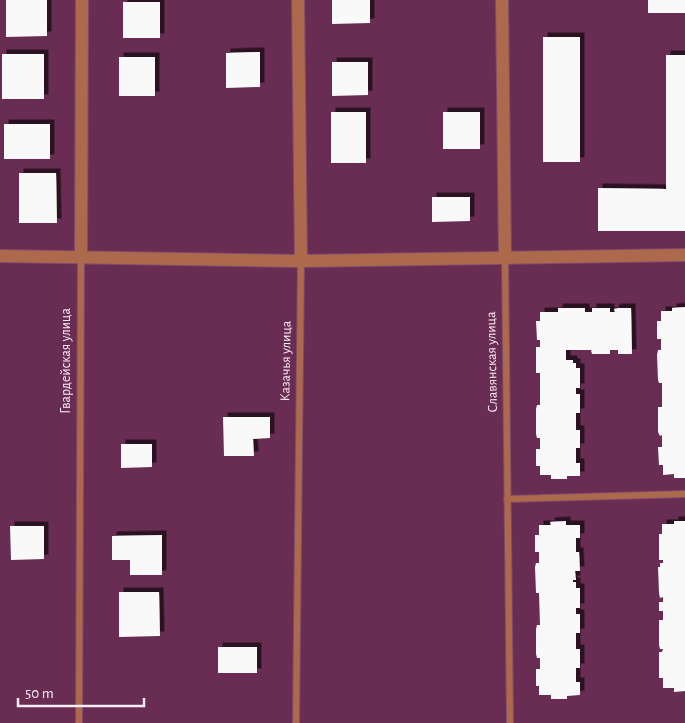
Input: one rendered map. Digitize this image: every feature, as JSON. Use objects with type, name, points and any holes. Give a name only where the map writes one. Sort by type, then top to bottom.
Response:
[{"type":"street","name":"Гвардейская улица","points":[[81,257],[82,0]]},
{"type":"street","name":"Казачья улица","points":[[298,0],[301,262]]},
{"type":"street","name":"Славянская улица","points":[[502,0],[505,257]]},
{"type":"street","points":[[0,256],[301,262],[685,255]]},
{"type":"lane","name":"Гвардейская улица","points":[[79,723],[81,257]]},
{"type":"lane","name":"Славянская улица","points":[[505,257],[510,723]]},
{"type":"lane","name":"Казачья улица","points":[[296,723],[301,262]]},
{"type":"lane","points":[[508,499],[685,494]]},
{"type":"building","points":[[6,0],[47,0],[47,36],[6,37]]},
{"type":"building","points":[[332,0],[370,0],[370,23],[332,24]]},
{"type":"building","points":[[648,0],[685,0],[685,13],[648,13]]},
{"type":"building","points":[[123,2],[160,2],[160,38],[123,38]]},
{"type":"building","points":[[543,37],[580,37],[580,162],[543,162]]},
{"type":"building","points":[[260,52],[260,87],[226,88],[226,53]]},
{"type":"building","points":[[2,54],[44,54],[44,99],[2,99]]},
{"type":"building","points":[[666,55],[685,55],[685,231],[598,231],[598,188],[666,189]]},
{"type":"building","points":[[119,57],[155,57],[155,96],[119,96]]},
{"type":"building","points":[[332,62],[368,62],[368,95],[332,96]]},
{"type":"building","points":[[331,112],[366,112],[366,163],[331,163]]},
{"type":"building","points":[[443,112],[480,112],[480,149],[443,149]]},
{"type":"building","points":[[4,124],[50,124],[50,159],[4,159]]},
{"type":"building","points":[[19,173],[56,173],[57,223],[19,223]]},
{"type":"building","points":[[432,197],[470,197],[470,221],[432,222]]},
{"type":"building","points":[[685,307],[685,478],[674,478],[674,474],[663,475],[663,465],[659,465],[658,447],[662,447],[662,435],[660,436],[658,432],[658,407],[662,407],[662,383],[659,383],[658,380],[657,355],[658,350],[661,350],[661,339],[657,339],[657,321],[661,321],[661,311],[672,311],[672,308]]},
{"type":"building","points":[[558,308],[585,308],[585,312],[592,312],[592,308],[610,308],[610,312],[615,312],[614,309],[631,308],[632,354],[618,354],[618,350],[610,350],[610,354],[592,354],[591,350],[566,350],[566,360],[573,360],[573,363],[576,363],[576,368],[580,368],[580,388],[576,388],[576,394],[580,394],[580,413],[576,413],[576,430],[580,430],[580,448],[576,448],[576,463],[580,463],[580,476],[567,476],[567,479],[551,479],[551,475],[540,475],[540,466],[536,466],[536,449],[540,449],[540,438],[537,438],[536,434],[536,409],[537,405],[540,405],[540,373],[536,373],[536,347],[540,347],[540,340],[537,340],[536,321],[540,321],[540,312],[558,312]]},
{"type":"building","points":[[223,417],[270,417],[270,438],[253,439],[254,456],[224,456]]},
{"type":"building","points":[[121,444],[152,444],[152,467],[121,468]]},
{"type":"building","points":[[566,521],[566,525],[580,525],[580,538],[576,538],[576,552],[579,552],[580,571],[575,571],[576,580],[573,580],[573,582],[576,582],[576,588],[580,588],[580,608],[576,608],[576,614],[580,614],[580,633],[576,633],[576,649],[580,649],[580,668],[576,668],[576,682],[580,682],[580,695],[567,696],[567,699],[551,699],[551,695],[539,695],[539,686],[536,686],[536,669],[540,669],[540,658],[537,658],[536,654],[536,629],[537,625],[540,625],[539,593],[536,593],[535,567],[536,563],[539,563],[539,552],[535,552],[535,535],[539,535],[539,525],[551,525],[550,522]]},
{"type":"building","points":[[674,521],[685,521],[685,691],[674,692],[674,688],[663,688],[663,678],[659,678],[659,652],[662,652],[663,649],[660,649],[659,645],[659,620],[663,620],[663,611],[659,611],[659,602],[663,602],[663,597],[660,598],[659,593],[658,567],[660,567],[660,563],[663,563],[663,560],[659,560],[659,534],[662,534],[662,524],[674,524]]},
{"type":"building","points":[[10,526],[44,526],[44,559],[11,560]]},
{"type":"building","points":[[162,535],[162,575],[130,575],[130,560],[112,560],[112,536]]},
{"type":"building","points":[[119,592],[159,592],[160,636],[119,637]]},
{"type":"building","points":[[218,647],[257,647],[257,673],[218,673]]}]
